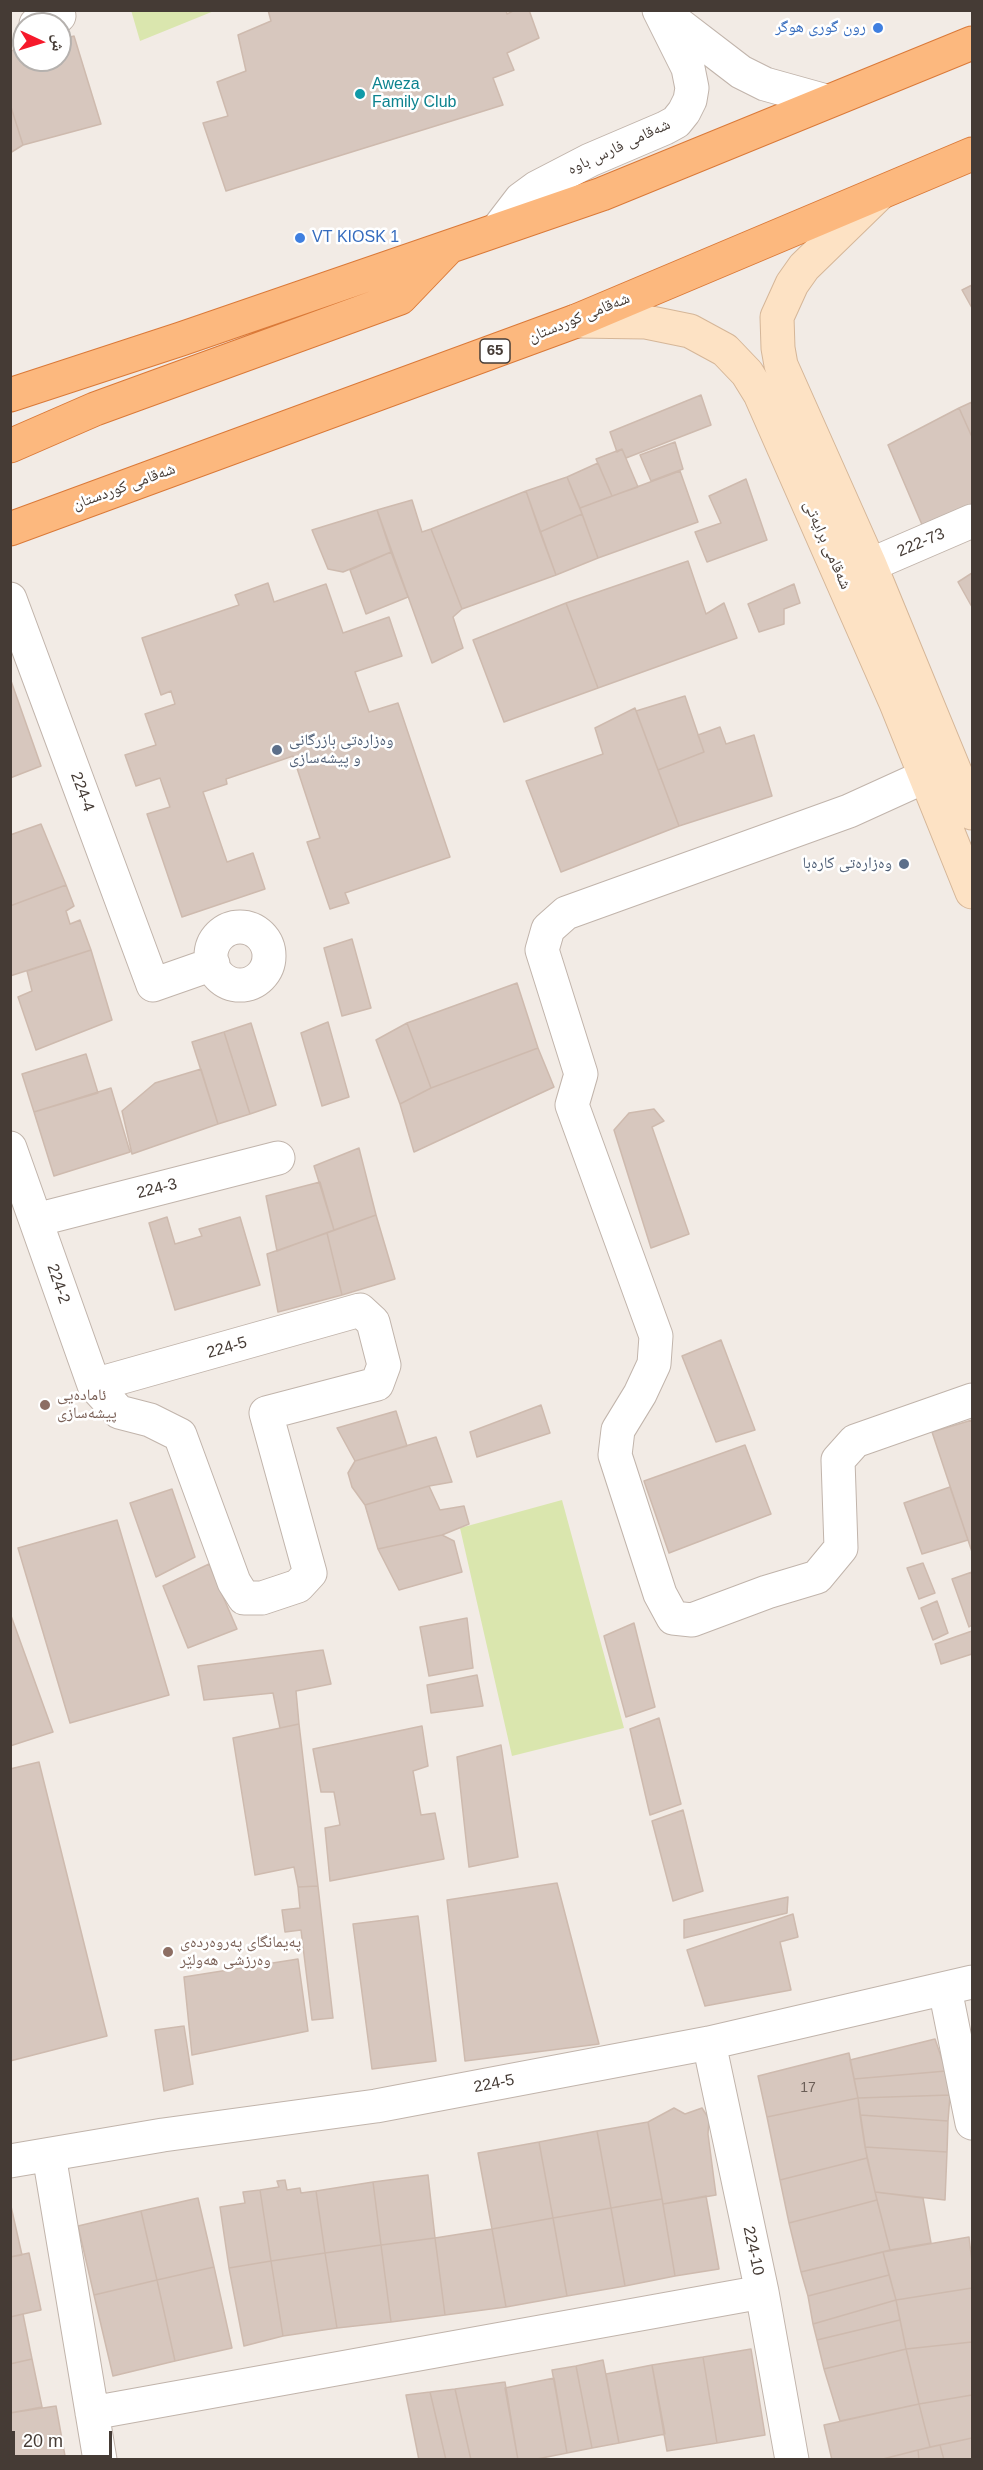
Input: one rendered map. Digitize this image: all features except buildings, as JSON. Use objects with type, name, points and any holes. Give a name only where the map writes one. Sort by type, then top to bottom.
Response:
[{"type":"highway","points":[[10,395],[181,339],[602,194],[972,43]]},
{"type":"highway","name":"شەقامی کوردستان","points":[[10,529],[576,321],[972,154]]},
{"type":"highway","points":[[10,446],[95,409],[400,298],[452,245]]},
{"type":"main road","name":"شەقامی برایەتی","points":[[879,194],[804,267],[792,284],[777,317],[781,365],[856,572],[926,776],[972,892]]},
{"type":"main road","name":"شەقامی برایەتی","points":[[576,321],[646,322],[690,331],[732,356],[760,394],[856,572],[972,813]]},
{"type":"street","name":"شەقامی فارس باوە","points":[[660,10],[741,72],[765,84],[826,101]]},
{"type":"street","name":"شەقامی فارس باوە","points":[[498,229],[508,213],[536,188],[590,160],[665,129],[676,122],[684,112],[690,100],[692,88],[688,68],[660,10]]},
{"type":"street","name":"222-73","points":[[856,572],[972,521]]},
{"type":"street","name":"224-4","points":[[10,599],[153,985],[213,964]]},
{"type":"street","points":[[926,776],[849,811],[566,913],[548,929],[542,950],[581,1074],[572,1105],[656,1336],[654,1364],[640,1394],[618,1430],[615,1455],[660,1594],[672,1618],[692,1620],[767,1592],[817,1577],[841,1548],[838,1461],[855,1441],[972,1400]]},
{"type":"street","name":"224-2","points":[[10,1148],[94,1385],[119,1412]]},
{"type":"street","name":"224-3","points":[[36,1220],[278,1158]]},
{"type":"street","name":"224-5","points":[[94,1385],[360,1310],[373,1322],[380,1344],[384,1365],[377,1384],[266,1413],[310,1573],[298,1587],[262,1598],[244,1598],[234,1582],[180,1435],[150,1420],[119,1412]]},
{"type":"street","points":[[959,1986],[972,2123]]},
{"type":"street","name":"224-5","points":[[10,2161],[163,2135],[376,2106],[709,2043],[959,1986]]},
{"type":"street","name":"224-10","points":[[709,2043],[762,2292],[792,2460]]},
{"type":"street","points":[[49,2155],[100,2460]]},
{"type":"street","points":[[92,2413],[762,2292]]},
{"type":"green space","points":[[131,10],[214,10],[214,11],[140,41]]},
{"type":"green space","points":[[562,1500],[624,1728],[512,1756],[460,1528]]},
{"type":"place","name":"رون گوری هوگر","points":[[878,28]]},
{"type":"place","name":"Aweza Family Club","points":[[360,94]]},
{"type":"place","name":"VT KIOSK 1","points":[[300,238]]},
{"type":"place","name":"وەزارەتی بازرگانی و پیشەسازی","points":[[277,750]]},
{"type":"place","name":"وەزارەتی کارەبا","points":[[904,864]]},
{"type":"place","name":"ئامادەیی پیشەسازی","points":[[45,1405]]},
{"type":"place","name":"پەیمانگای پەروەردەی وەرزشی هەولێر","points":[[168,1952]]}]
